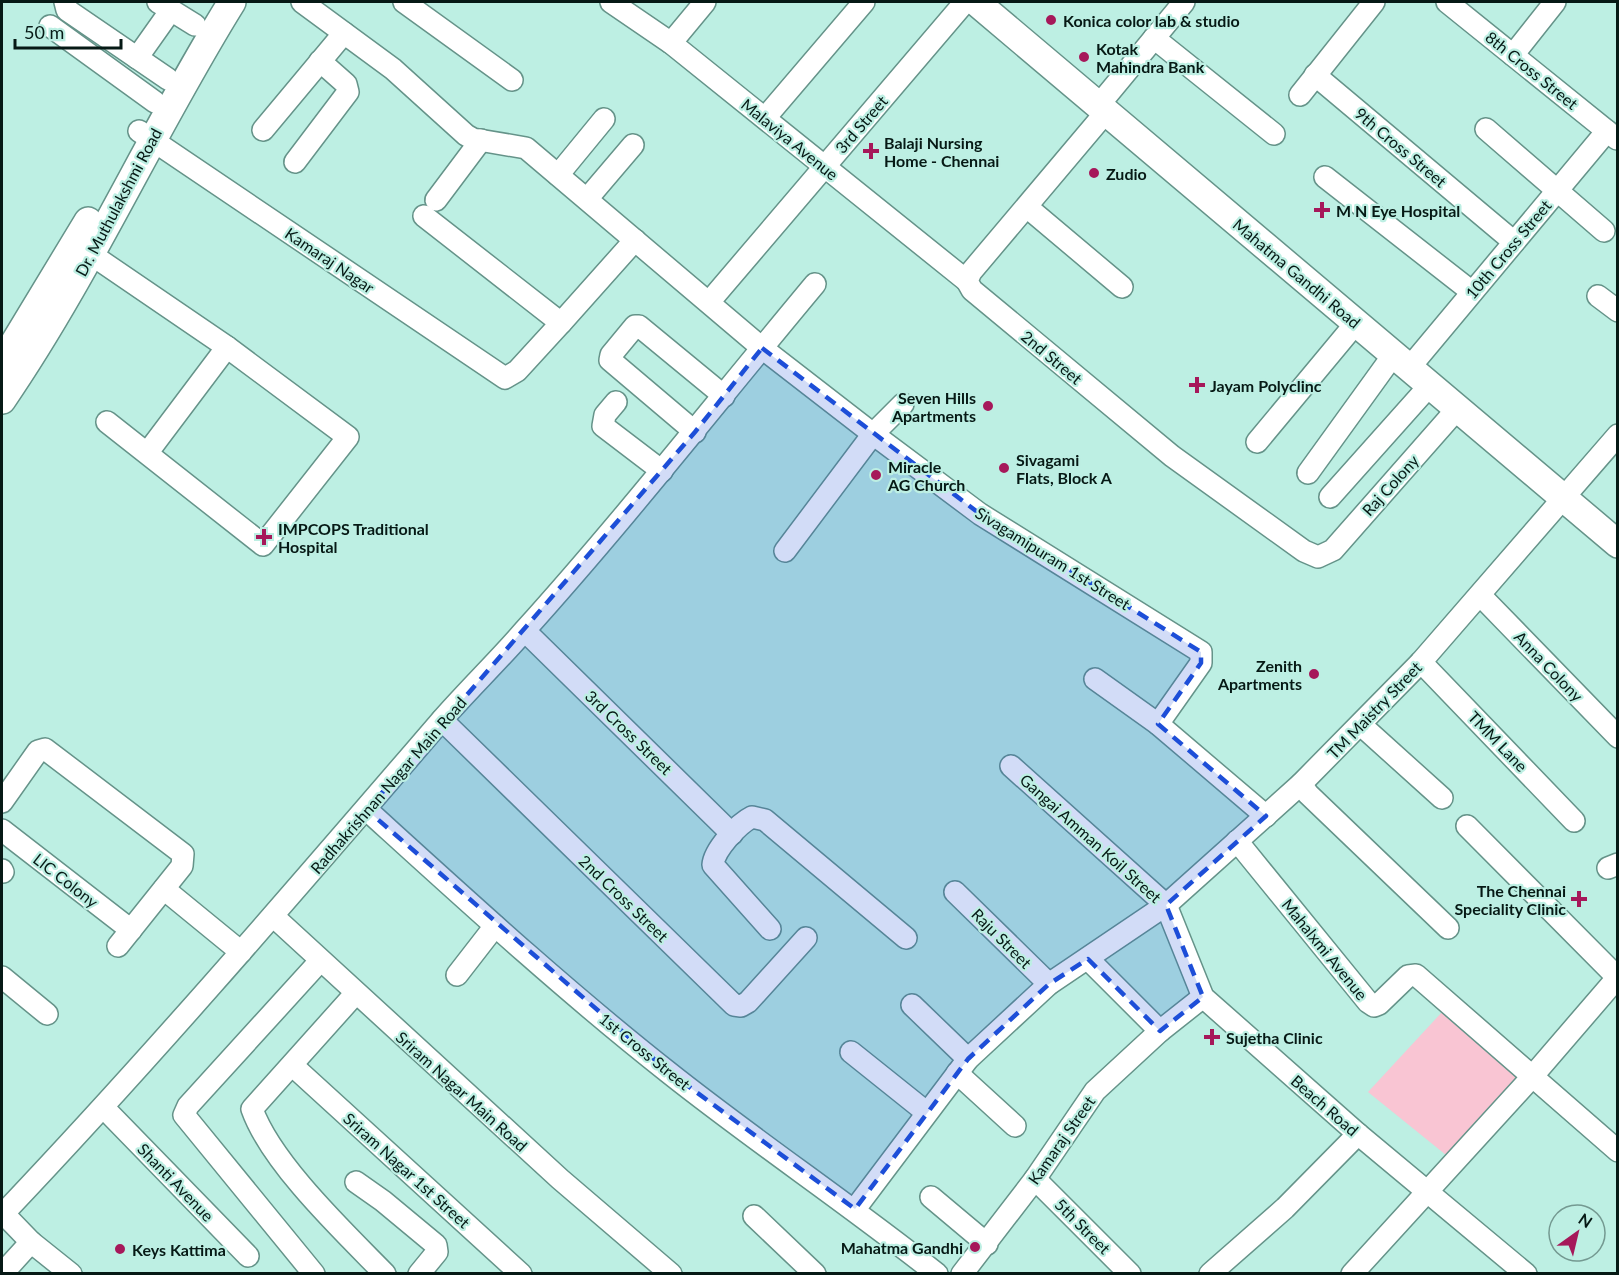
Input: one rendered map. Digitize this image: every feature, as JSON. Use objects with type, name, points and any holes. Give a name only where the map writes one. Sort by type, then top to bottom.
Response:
[{"type":"main road","name":"Dr. Muthulakshmi Road","points":[[2,400],[27,362],[83,249],[145,135],[195,25],[211,2]]},
{"type":"main road","name":"Dr. Muthulakshmi Road","points":[[145,135],[171,80],[231,2]]},
{"type":"main road","name":"Mahatma Gandhi Road","points":[[976,2],[1617,544]]},
{"type":"main road","name":"Dr. Muthulakshmi Road","points":[[4,354],[83,249]]},
{"type":"street","points":[[65,2],[67,10],[171,80]]},
{"type":"street","name":"Sivagamipuram 1st Street","points":[[302,2],[393,69],[466,135],[526,148],[710,301],[762,348],[980,514],[1198,649],[1203,655],[1201,663],[1158,724]]},
{"type":"street","points":[[404,2],[512,80]]},
{"type":"street","name":"Malaviya Avenue","points":[[611,2],[670,43],[967,281]]},
{"type":"street","points":[[670,43],[705,2]]},
{"type":"street","points":[[765,118],[864,2]]},
{"type":"street","name":"3rd Street","points":[[710,301],[965,2]]},
{"type":"street","points":[[967,281],[1027,207],[1154,38],[1184,2]]},
{"type":"street","points":[[1300,95],[1374,2]]},
{"type":"street","name":"8th Cross Street","points":[[1447,2],[1612,135]]},
{"type":"street","points":[[1513,55],[1555,2]]},
{"type":"street","points":[[138,58],[164,6],[195,25]]},
{"type":"street","points":[[50,26],[171,80]]},
{"type":"street","points":[[262,130],[344,33]]},
{"type":"street","points":[[1154,38],[1274,134]]},
{"type":"street","points":[[295,162],[348,92],[346,84],[320,61]]},
{"type":"street","name":"9th Cross Street","points":[[1315,75],[1514,242]]},
{"type":"street","points":[[558,175],[604,119]]},
{"type":"street","points":[[1486,129],[1604,231]]},
{"type":"street","name":"Kamaraj Nagar","points":[[145,135],[500,376],[509,377],[561,323]]},
{"type":"street","name":"10th Cross Street","points":[[1308,473],[1402,360],[1472,292],[1558,189],[1612,135]]},
{"type":"street","points":[[481,140],[430,208],[561,323],[636,240]]},
{"type":"street","points":[[587,199],[633,145]]},
{"type":"street","points":[[1325,177],[1472,292]]},
{"type":"street","points":[[1027,207],[1122,287]]},
{"type":"street","points":[[83,249],[227,347],[348,437],[263,545],[107,422]]},
{"type":"street","name":"2nd Street","points":[[967,281],[972,290],[1172,456],[1318,558]]},
{"type":"street","name":"Radhakrishnan Nagar Main Road","points":[[2,1213],[104,1108],[367,810],[442,720],[525,631],[695,432],[815,284]]},
{"type":"street","points":[[1598,296],[1617,311]]},
{"type":"street","points":[[1257,442],[1356,323]]},
{"type":"street","points":[[695,432],[610,360],[611,354],[635,326],[639,326],[724,396]]},
{"type":"street","points":[[147,452],[227,347]]},
{"type":"street","points":[[1330,497],[1430,385]]},
{"type":"street","points":[[615,402],[603,421],[605,429],[662,471]]},
{"type":"street","points":[[785,551],[873,434],[903,404]]},
{"type":"street","name":"Raj Colony","points":[[1318,558],[1333,550],[1458,408]]},
{"type":"street","name":"TM Maistry Street","points":[[1166,905],[1301,784],[1361,725],[1480,596],[1617,435]]},
{"type":"street","name":"Anna Colony","points":[[1480,596],[1617,736]]},
{"type":"street","name":"3rd Cross Street","points":[[525,631],[732,834]]},
{"type":"street","name":"TMM Lane","points":[[1421,662],[1574,821]]},
{"type":"street","points":[[1095,679],[1158,724],[1266,816]]},
{"type":"street","name":"2nd Cross Street","points":[[442,720],[734,1005],[741,1006],[748,1002],[806,938]]},
{"type":"street","points":[[1361,725],[1442,798]]},
{"type":"street","points":[[2,802],[38,751],[45,748],[183,854],[185,858],[182,866],[164,889],[241,952]]},
{"type":"street","name":"Gangai Amman Koil Street","points":[[855,1209],[926,1112],[963,1066],[1049,984],[1166,905],[1011,766]]},
{"type":"street","points":[[1301,784],[1308,794],[1448,928]]},
{"type":"street","name":"1st Cross Street","points":[[367,810],[495,926],[669,1072],[855,1209],[937,1274]]},
{"type":"street","points":[[770,929],[713,865],[714,857],[732,834],[747,819],[756,817],[765,820],[906,938]]},
{"type":"street","points":[[1352,1274],[1531,1078],[1617,978],[1467,826]]},
{"type":"street","name":"LIC Colony","points":[[2,830],[125,938],[164,889]]},
{"type":"street","name":"Mahalxmi Avenue","points":[[1237,841],[1368,1002],[1374,1006],[1379,1004],[1408,976],[1416,975],[1531,1078]]},
{"type":"street","name":"Raju Street","points":[[956,892],[1049,984]]},
{"type":"street","name":"Beach Road","points":[[1166,905],[1203,997],[1358,1134],[1526,1274]]},
{"type":"street","name":"Sriram Nagar Main Road","points":[[273,916],[657,1269]]},
{"type":"street","points":[[456,975],[495,926]]},
{"type":"street","points":[[1088,958],[1160,1031]]},
{"type":"street","points":[[314,1274],[184,1114],[188,1106],[320,961]]},
{"type":"street","points":[[2,977],[47,1014]]},
{"type":"street","points":[[356,994],[252,1109],[258,1125],[326,1213],[385,1274]]},
{"type":"street","name":"Kamaraj Street","points":[[970,1270],[1095,1091],[1160,1031],[1203,997]]},
{"type":"street","points":[[912,1005],[1015,1126]]},
{"type":"street","points":[[851,1052],[926,1112]]},
{"type":"street","name":"Sriram Nagar 1st Street","points":[[293,1066],[521,1274]]},
{"type":"street","points":[[1531,1078],[1617,1151]]},
{"type":"street","name":"Shanti Avenue","points":[[104,1108],[248,1256]]},
{"type":"street","points":[[1210,1274],[1285,1208],[1358,1134]]},
{"type":"street","name":"5th Street","points":[[1035,1179],[1130,1274]]},
{"type":"street","points":[[356,1182],[436,1245],[436,1252],[418,1274]]},
{"type":"street","points":[[931,1197],[987,1244]]},
{"type":"street","points":[[2,1213],[31,1242],[71,1274]]},
{"type":"street","points":[[754,1216],[814,1274]]},
{"type":"street","points":[[2,1274],[31,1242]]},
{"type":"highlighted area","points":[[762,348],[980,514],[1201,652],[1201,663],[1158,724],[1266,816],[1166,905],[1203,997],[1160,1031],[1088,959],[1049,984],[968,1059],[855,1209],[669,1072],[367,810],[695,432]]},
{"type":"shaded area","points":[[1443,1011],[1520,1077],[1446,1155],[1368,1092]]},
{"type":"place","name":"Konica color lab & studio","points":[[1051,20]]},
{"type":"place","name":"Kotak Mahindra Bank","points":[[1084,57]]},
{"type":"place","name":"Balaji Nursing Home - Chennai","points":[[871,151]]},
{"type":"place","name":"Zudio","points":[[1094,173]]},
{"type":"place","name":"M N Eye Hospital","points":[[1322,210]]},
{"type":"place","name":"Jayam Polyclinc","points":[[1197,385]]},
{"type":"place","name":"Seven Hills Apartments","points":[[988,406]]},
{"type":"place","name":"Sivagami Flats, Block A","points":[[1004,468]]},
{"type":"place","name":"Miracle AG Church","points":[[876,475]]},
{"type":"place","name":"IMPCOPS Traditional Hospital","points":[[264,537]]},
{"type":"place","name":"Zenith Apartments","points":[[1314,674]]},
{"type":"place","name":"The Chennai Speciality Clinic","points":[[1579,899]]},
{"type":"place","name":"Sujetha Clinic","points":[[1212,1037]]},
{"type":"place","name":"Mahatma Gandhi","points":[[975,1247]]},
{"type":"place","name":"Keys Kattima","points":[[120,1249]]}]
